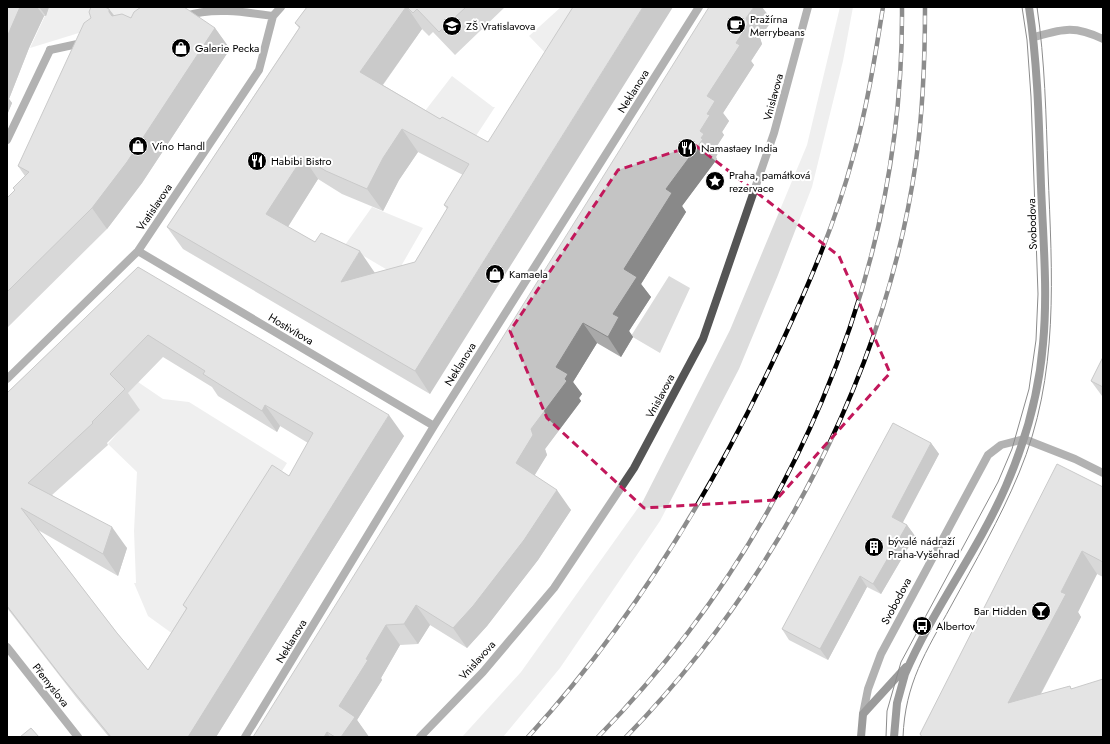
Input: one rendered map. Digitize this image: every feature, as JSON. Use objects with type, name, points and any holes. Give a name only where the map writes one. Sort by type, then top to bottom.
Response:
[{"type":"main road","name":"Svobodova","points":[[894,737],[897,703],[911,660],[989,521],[1006,486],[1024,439],[1040,370],[1044,318],[1039,120],[1034,37],[1029,7]]},
{"type":"main road","name":"Svobodova","points":[[862,737],[863,714],[911,660]]},
{"type":"street","name":"Vratislavova","points":[[7,379],[138,251],[259,70],[273,16],[281,7]]},
{"type":"street","name":"Neklanova","points":[[245,737],[434,426],[699,7]]},
{"type":"street","name":"Vnislavova","points":[[420,737],[482,672],[554,588],[634,468],[703,339],[774,133],[808,7]]},
{"type":"street","points":[[175,20],[194,14],[237,11],[273,16]]},
{"type":"street","points":[[1034,37],[1064,29],[1081,30],[1103,40]]},
{"type":"street","points":[[7,140],[50,50],[94,40]]},
{"type":"street","name":"Hostivítova","points":[[138,251],[434,426]]},
{"type":"street","points":[[1024,439],[1075,459],[1103,474]]},
{"type":"street","name":"Svobodova","points":[[863,714],[868,689],[881,654],[988,455],[1001,445],[1024,439]]},
{"type":"street","name":"Přemyslova","points":[[7,647],[78,737]]},
{"type":"highlighted area","points":[[695,145],[839,256],[890,373],[776,500],[644,508],[547,418],[510,331],[618,170]]},
{"type":"shaded area","points":[[49,7],[171,7],[160,14],[108,24],[30,48]]},
{"type":"shaded area","points":[[561,7],[580,7],[553,61],[529,36]]},
{"type":"shaded area","points":[[840,7],[853,7],[843,61],[812,187],[778,275],[739,369],[660,521],[560,668],[503,737],[462,737],[521,672],[643,501],[730,330],[807,145]]},
{"type":"shaded area","points":[[452,76],[495,107],[468,148],[418,120]]},
{"type":"shaded area","points":[[372,207],[423,228],[396,275],[345,245]]},
{"type":"shaded area","points":[[669,276],[690,288],[660,353],[631,336]]},
{"type":"shaded area","points":[[138,382],[163,399],[189,402],[287,463],[177,637],[148,616],[134,583],[136,583],[134,531],[137,472],[108,444],[120,430],[125,395]]},
{"type":"building","points":[[7,7],[20,7],[7,37]]},
{"type":"building","points":[[91,7],[105,7],[109,9],[112,16],[122,14],[131,18],[134,12],[141,7],[184,7],[215,28],[127,162],[92,208],[7,292],[7,198],[15,190],[13,188],[29,172],[18,166],[84,23],[91,18],[89,12]]},
{"type":"building","points":[[307,7],[406,7],[360,72],[440,119],[442,117],[488,142],[573,7],[643,7],[415,371],[167,227],[300,27],[295,23]],"holes":[[[402,129],[469,164],[444,205],[448,207],[415,262],[341,282],[360,251],[321,233],[315,242],[266,214],[303,157],[326,171],[367,189],[383,158]]]},
{"type":"building","points":[[407,7],[466,7],[439,32],[417,9],[413,13]]},
{"type":"building","points":[[709,7],[754,7],[746,18],[748,24],[736,43],[740,45],[707,96],[715,101],[707,114],[710,115],[700,131],[704,134],[701,138],[703,139],[666,189],[672,193],[624,269],[637,277],[613,314],[619,317],[608,337],[583,323],[556,367],[568,374],[565,379],[567,381],[531,429],[533,435],[516,463],[557,490],[524,540],[473,606],[453,628],[416,605],[404,624],[386,625],[366,659],[368,660],[339,706],[355,717],[341,737],[335,737],[327,732],[324,737],[253,737]]},
{"type":"building","points":[[138,267],[389,415],[188,737],[111,737],[61,676],[7,606],[7,393]],"holes":[[[148,335],[205,371],[203,374],[262,411],[265,405],[313,433],[289,476],[272,465],[183,605],[187,608],[148,670],[117,633],[21,508],[103,554],[112,527],[28,483],[93,423],[92,422],[125,389],[110,374]]]},
{"type":"building","points":[[1103,357],[1103,387],[1091,381]]},
{"type":"building","name":"bývalé nádraží Praha-Vyšehrad","points":[[893,423],[931,443],[892,517],[907,525],[873,584],[860,576],[820,649],[782,629]]},
{"type":"building","points":[[1057,464],[1103,487],[1103,562],[1082,551],[1061,592],[1066,594],[1008,703],[1070,686],[1071,689],[1103,679],[1103,737],[922,737],[920,734]]},
{"type":"building","points":[[31,728],[39,737],[20,737]]},
{"type":"tram line","points":[[886,737],[887,711],[901,662],[998,482],[1012,449],[1029,389],[1036,340],[1038,294],[1031,97],[1027,40],[1022,7]]},
{"type":"tram line","points":[[903,737],[908,700],[918,668],[987,540],[1012,490],[1032,436],[1041,399],[1047,362],[1050,324],[1051,248],[1045,89],[1037,7]]},
{"type":"railway","points":[[528,737],[604,646],[638,598],[701,499],[730,448],[757,395],[803,297],[839,204],[867,101],[883,7]]},
{"type":"railway","points":[[598,737],[665,661],[726,579],[778,493],[822,402],[857,307],[882,209],[897,109],[902,7]]},
{"type":"railway","points":[[626,737],[680,677],[730,612],[775,543],[816,471],[850,396],[879,319],[901,240],[916,161],[920,123],[925,46],[925,7]]},
{"type":"place","name":"Pražírna Merrybeans","points":[[736,25]]},
{"type":"place","name":"ZŠ Vratislavova","points":[[452,26]]},
{"type":"place","name":"Galerie Pecka","points":[[181,48]]},
{"type":"place","name":"Víno Handl","points":[[138,146]]},
{"type":"place","name":"Namastaey India","points":[[687,148]]},
{"type":"place","name":"Habibi Bistro","points":[[257,161]]},
{"type":"place","name":"Praha, památková rezervace","points":[[715,181]]},
{"type":"place","name":"Kamaela","points":[[495,274]]},
{"type":"place","name":"bývalé nádraží Praha-Vyšehrad","points":[[874,547]]},
{"type":"place","name":"Bar Hidden","points":[[1041,611]]},
{"type":"place","name":"Albertov","points":[[922,626]]}]
